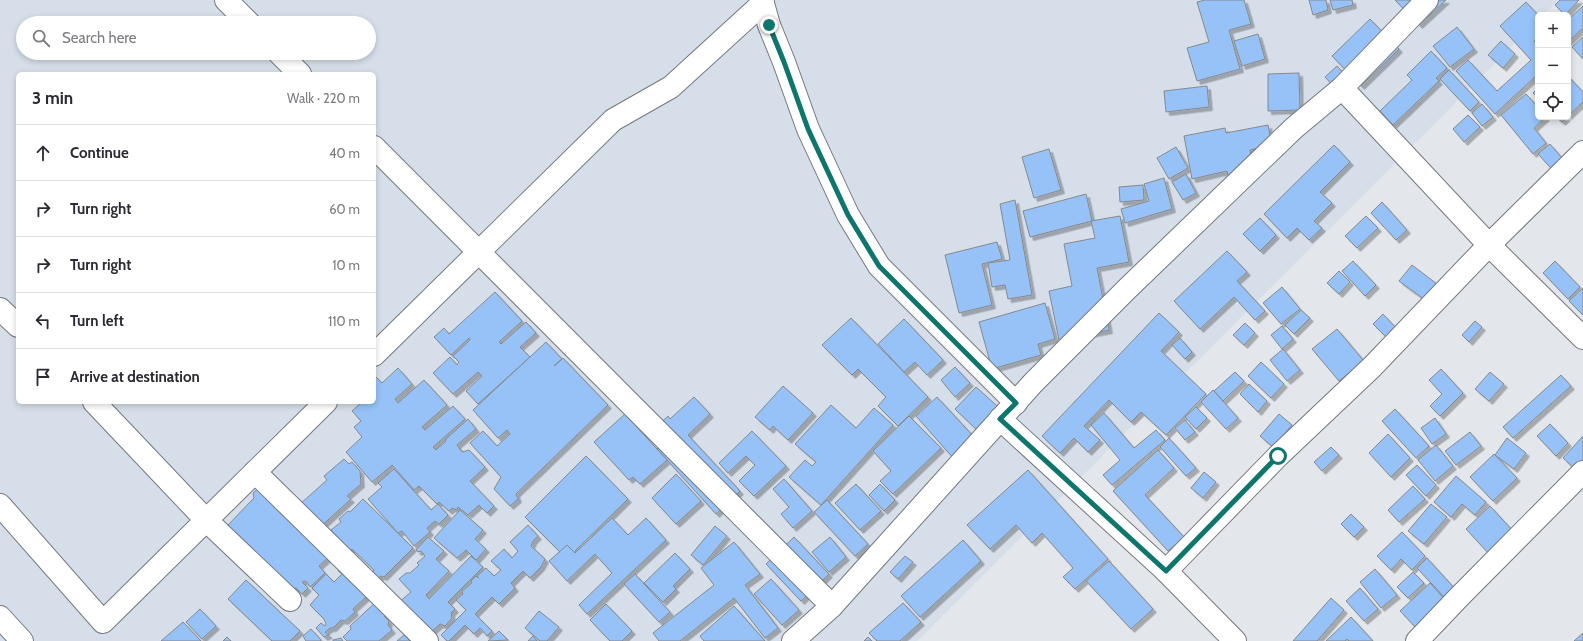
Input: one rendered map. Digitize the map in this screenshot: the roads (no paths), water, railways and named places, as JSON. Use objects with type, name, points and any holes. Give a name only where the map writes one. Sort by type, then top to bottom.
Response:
[{"type":"street","points":[[226,0],[242,16]]},
{"type":"street","points":[[793,641],[832,606],[1034,383],[1128,288],[1294,128],[1342,88],[1427,0]]},
{"type":"street","points":[[376,353],[613,120],[671,87],[762,2],[769,25],[808,129],[848,215],[879,266],[1016,403]]},
{"type":"street","points":[[286,60],[298,72]]},
{"type":"street","points":[[1342,88],[1489,245],[1583,338]]},
{"type":"street","points":[[376,150],[832,606]]},
{"type":"street","points":[[1166,571],[1278,456],[1372,367],[1489,245],[1583,152]]},
{"type":"street","points":[[0,309],[16,324]]},
{"type":"street","points":[[96,404],[206,520],[290,600]]},
{"type":"street","points":[[0,505],[103,622],[324,404]]},
{"type":"street","points":[[1000,419],[1166,571],[1235,641]]},
{"type":"street","points":[[255,472],[427,641]]},
{"type":"street","points":[[1417,641],[1583,472]]},
{"type":"street","points":[[0,617],[22,641]]}]
